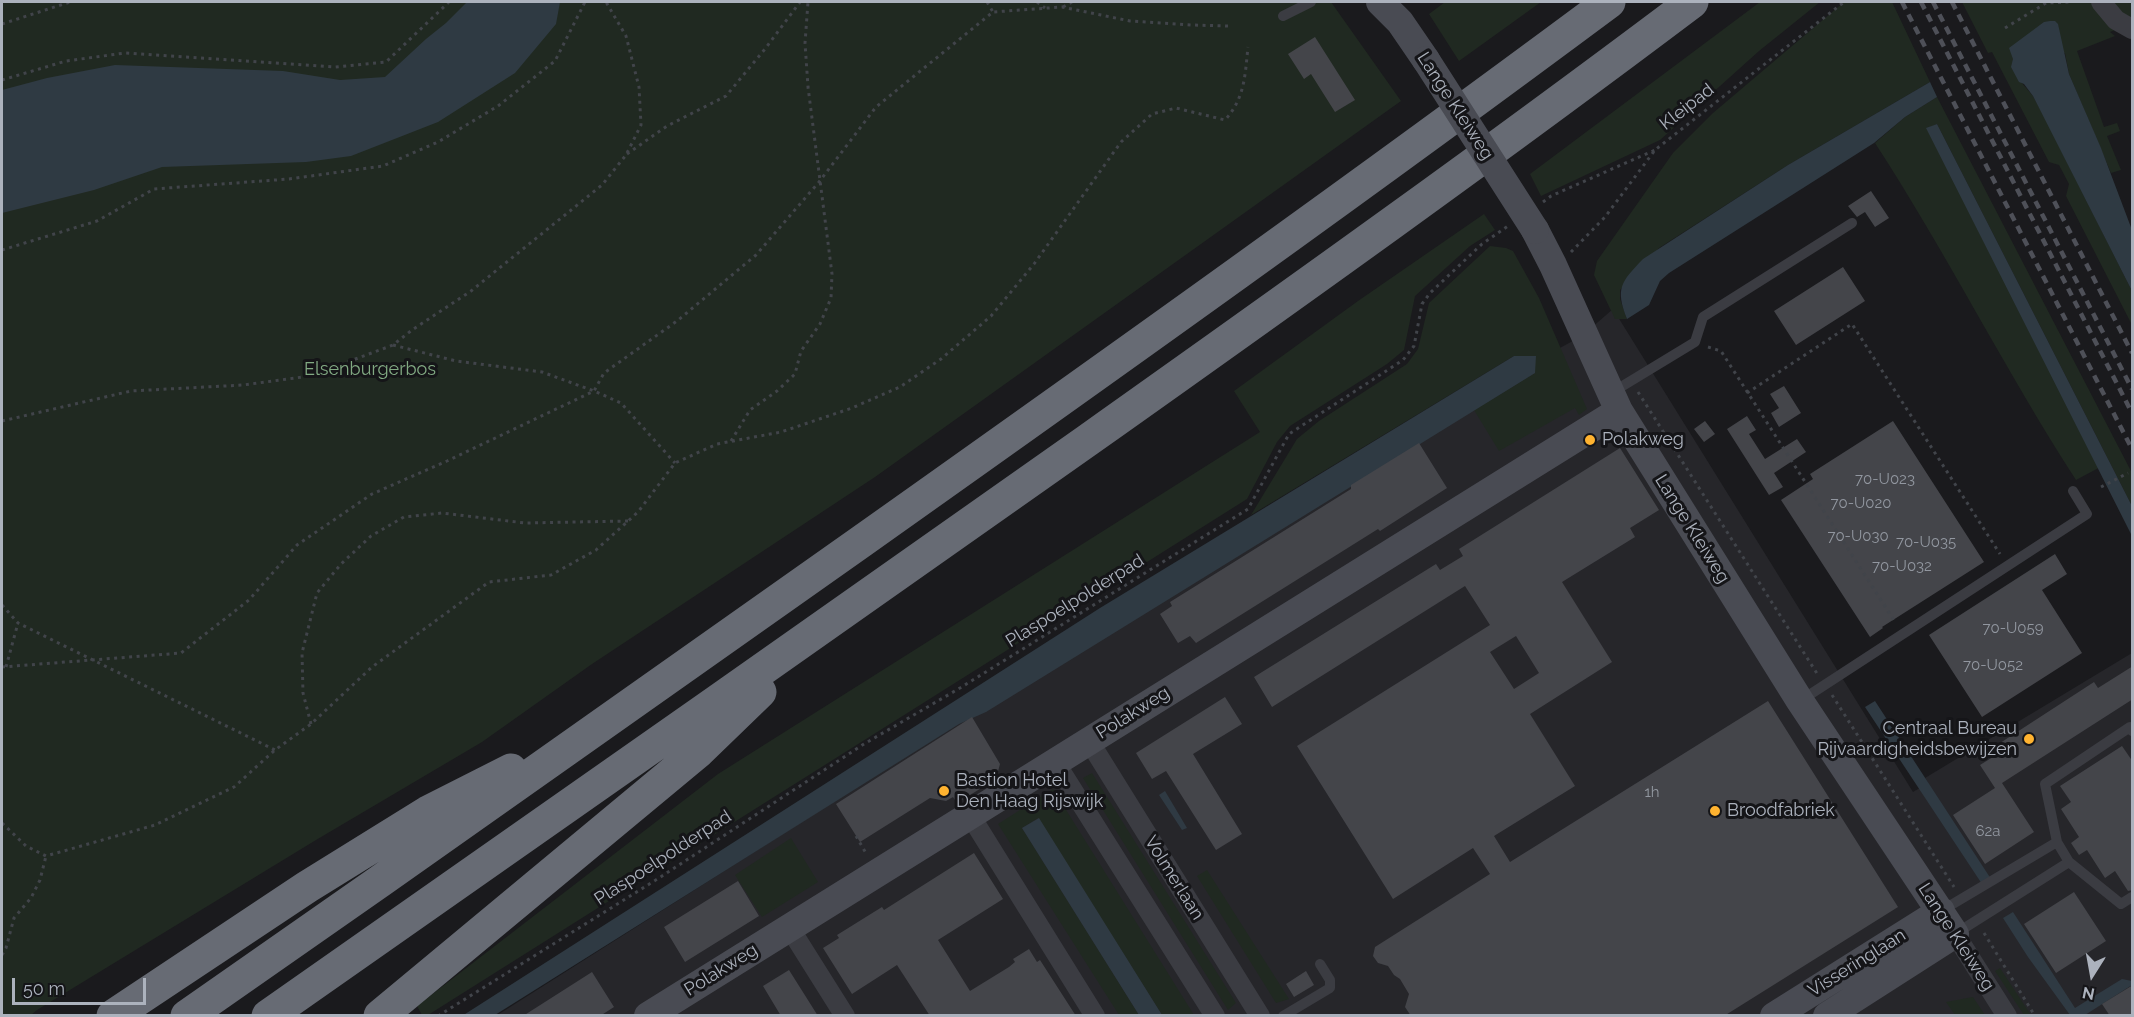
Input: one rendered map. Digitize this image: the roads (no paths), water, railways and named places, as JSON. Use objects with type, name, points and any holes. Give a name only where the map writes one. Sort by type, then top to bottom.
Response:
[{"type":"highway","points":[[187,1016],[1091,378],[1609,2]]},
{"type":"highway","points":[[268,1016],[837,618],[1517,133],[1692,2]]},
{"type":"highway","points":[[380,1016],[699,751],[837,618]]},
{"type":"highway","points":[[113,1016],[307,887],[428,812],[606,722]]},
{"type":"street","name":"Lange Kleiweg","points":[[1380,2],[1400,22],[1426,60],[1558,276],[1620,395],[1800,701],[1958,917],[2007,1016]]},
{"type":"street","points":[[2101,2],[2116,20],[2133,29]]},
{"type":"street","name":"Polakweg","points":[[648,1016],[1592,426],[1620,395]]},
{"type":"street","name":"Volmerlaan","points":[[1089,741],[1260,1016]]},
{"type":"street","points":[[1055,762],[1215,1016]]},
{"type":"street","points":[[970,815],[1095,1016]]},
{"type":"street","name":"Visseringlaan","points":[[1774,1016],[1958,917]]},
{"type":"street","name":"Visseringlaan","points":[[1827,1016],[1958,917]]},
{"type":"street","points":[[789,927],[844,1016]]},
{"type":"lane","points":[[1283,15],[1311,2]]},
{"type":"lane","points":[[1620,395],[1695,342],[1703,317],[1852,223]]},
{"type":"lane","points":[[1800,701],[2087,514],[2073,491]]},
{"type":"lane","points":[[2133,731],[2130,727],[2045,784],[2057,842],[2069,862],[2121,904],[2133,897]]},
{"type":"lane","points":[[1958,917],[2057,842]]},
{"type":"lane","points":[[1958,917],[2069,862]]},
{"type":"lane","points":[[1283,1016],[1329,988],[1330,980],[1320,964]]},
{"type":"railway","points":[[1902,2],[2132,449]]},
{"type":"railway","points":[[1921,2],[2132,413]]},
{"type":"railway","points":[[1933,2],[2132,389]]},
{"type":"railway","points":[[1952,2],[2132,353]]},
{"type":"place","name":"Polakweg","points":[[1590,440]]},
{"type":"place","name":"Centraal Bureau Rijvaardigheidsbewijzen","points":[[2029,739]]},
{"type":"place","name":"Bastion Hotel Den Haag Rijswijk","points":[[944,791]]},
{"type":"place","name":"Broodfabriek","points":[[1715,811]]},
{"type":"park label","name":"Elsenburgerbos","points":[[370,370]]}]
